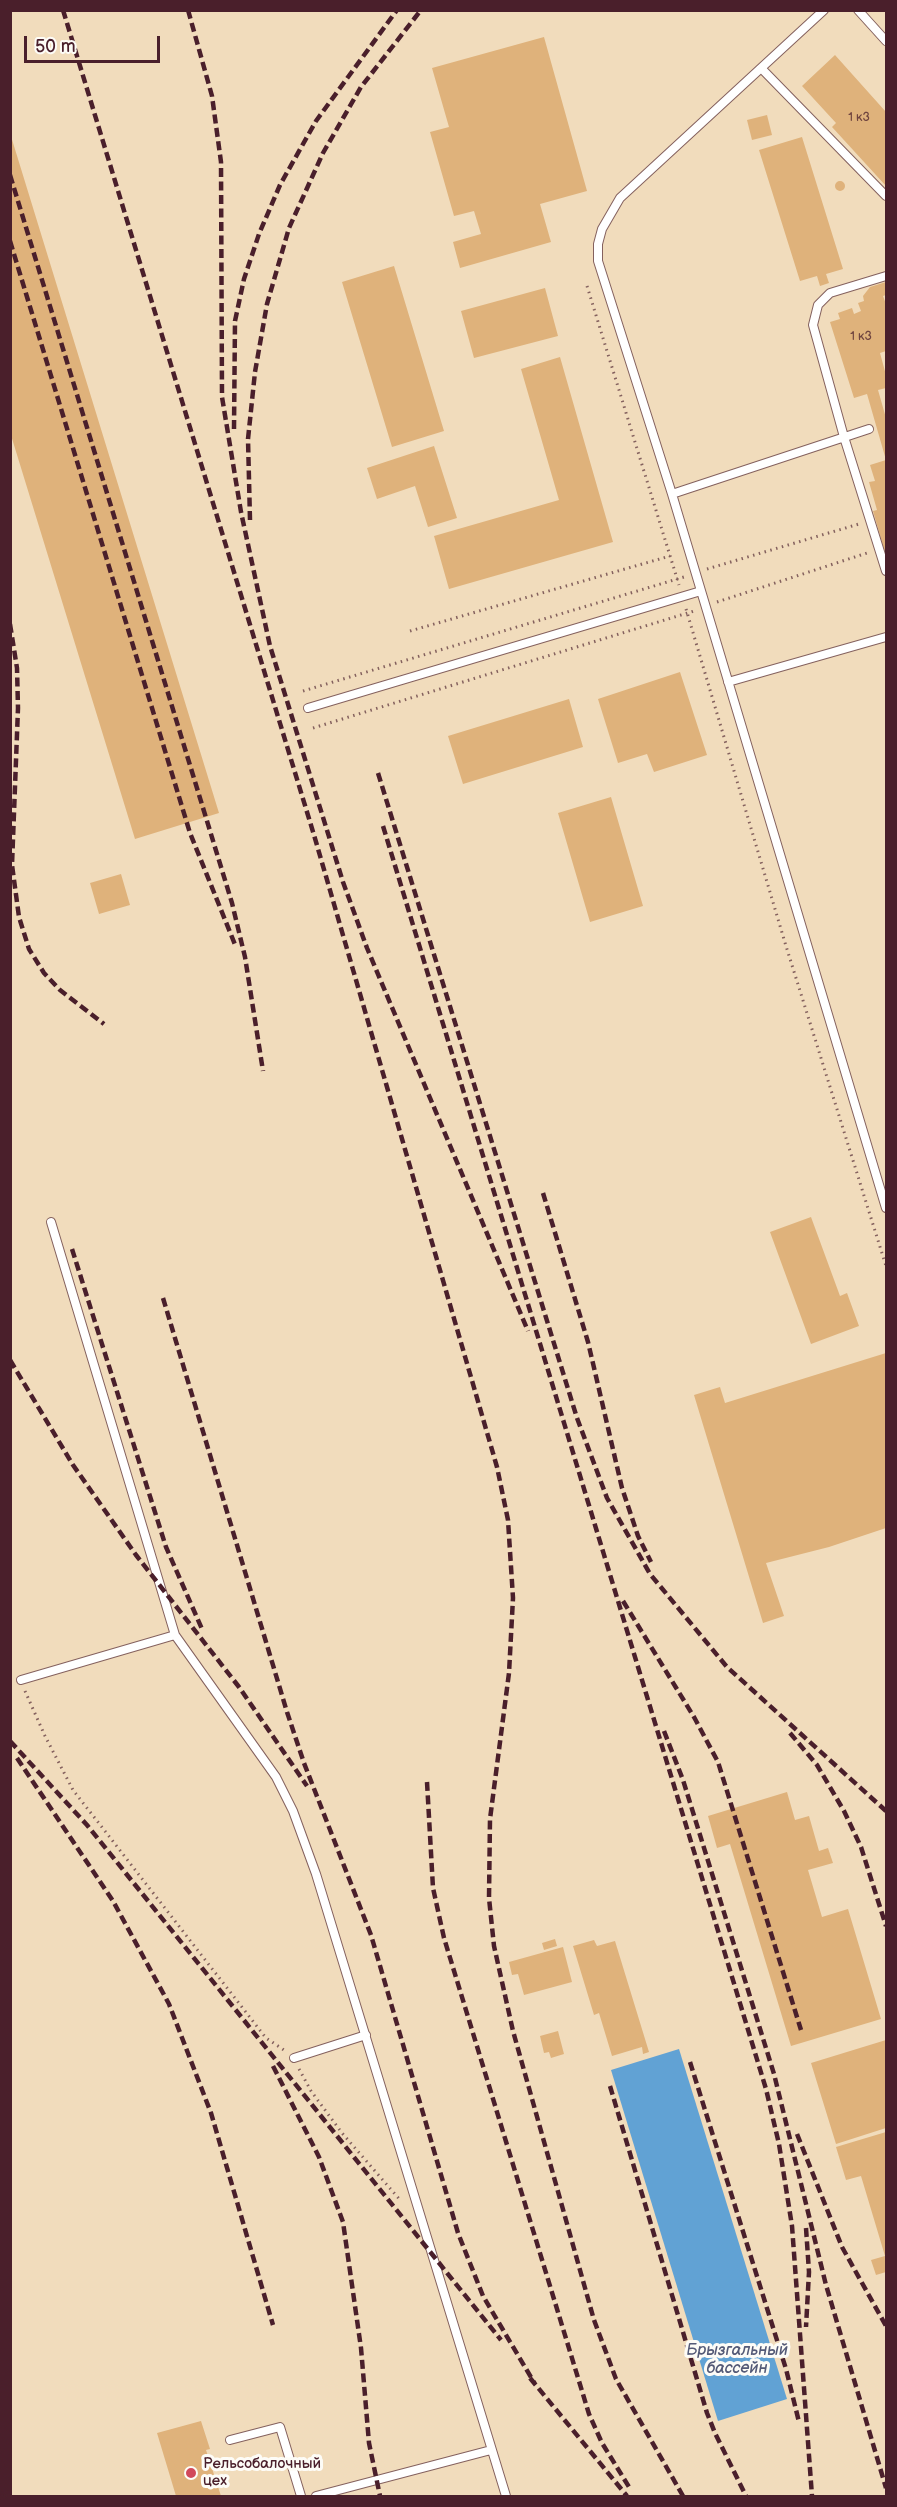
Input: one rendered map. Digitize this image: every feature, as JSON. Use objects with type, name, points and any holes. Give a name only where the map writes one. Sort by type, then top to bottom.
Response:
[{"type":"lane","points":[[824,10],[620,198],[609,213],[598,244],[603,280],[672,494],[886,1208]]},
{"type":"lane","points":[[858,10],[886,41]]},
{"type":"lane","points":[[761,68],[886,196]]},
{"type":"lane","points":[[886,276],[830,293],[823,298],[813,314],[816,338],[844,437],[886,571]]},
{"type":"lane","points":[[672,494],[869,429]]},
{"type":"lane","points":[[308,708],[701,591]]},
{"type":"lane","points":[[728,682],[886,637]]},
{"type":"lane","points":[[51,1222],[175,1635],[261,1753],[286,1795],[316,1874],[506,2496]]},
{"type":"lane","points":[[21,1680],[175,1635]]},
{"type":"lane","points":[[294,2058],[366,2035]]},
{"type":"lane","points":[[230,2440],[280,2427],[301,2496]]},
{"type":"lane","points":[[316,2496],[491,2450]]},
{"type":"path","points":[[587,286],[678,578],[786,946],[886,1266]]},
{"type":"path","points":[[303,691],[870,520]]},
{"type":"path","points":[[313,728],[688,613],[880,549]]},
{"type":"path","points":[[410,631],[670,556]]},
{"type":"path","points":[[21,1680],[45,1736],[73,1790],[266,2038],[294,2058],[311,2091],[342,2133],[422,2225]]},
{"type":"water","name":"Брызгальный бассейн","points":[[679,2049],[787,2399],[718,2421],[611,2070]]},
{"type":"building","points":[[544,37],[587,191],[540,204],[551,242],[460,268],[453,242],[481,234],[474,211],[454,216],[430,132],[449,127],[432,68]]},
{"type":"building","points":[[835,55],[886,112],[886,186],[832,127],[836,123],[802,86]]},
{"type":"building","points":[[767,115],[772,135],[752,140],[747,120]]},
{"type":"building","points":[[10,133],[219,813],[135,839],[10,432]]},
{"type":"building","points":[[802,137],[843,269],[826,274],[829,283],[820,286],[817,276],[800,281],[759,150]]},
{"type":"building","points":[[840,181],[844,182],[844,190],[840,191],[836,190],[835,186],[836,182]]},
{"type":"building","points":[[394,266],[444,431],[392,447],[342,282]]},
{"type":"building","points":[[886,282],[886,295],[883,296],[886,304],[886,351],[880,353],[886,375],[886,388],[878,390],[886,418],[886,460],[867,394],[854,398],[830,322],[840,319],[838,313],[852,308],[854,314],[861,311],[858,303],[864,301],[863,296],[870,287]]},
{"type":"building","points":[[545,288],[558,336],[474,358],[461,311]]},
{"type":"building","points":[[560,357],[613,542],[449,589],[434,536],[559,500],[521,369]]},
{"type":"building","points":[[434,446],[457,518],[428,527],[415,486],[377,499],[367,468]]},
{"type":"building","points":[[886,460],[886,556],[873,511],[877,510],[869,482],[875,481],[870,465]]},
{"type":"building","points":[[680,672],[707,755],[654,772],[647,754],[618,763],[598,699]]},
{"type":"building","points":[[569,699],[583,747],[463,784],[448,736]]},
{"type":"building","points":[[611,797],[643,906],[590,922],[558,813]]},
{"type":"building","points":[[121,874],[130,905],[99,914],[90,883]]},
{"type":"building","points":[[811,1217],[840,1296],[847,1293],[859,1326],[811,1344],[770,1232]]},
{"type":"building","points":[[886,1353],[886,1528],[829,1547],[766,1563],[784,1616],[763,1623],[694,1395],[720,1387],[725,1403]]},
{"type":"building","points":[[787,1792],[795,1820],[809,1816],[819,1851],[828,1848],[833,1863],[808,1870],[822,1917],[848,1909],[881,2019],[791,2046],[730,1844],[717,1848],[708,1816]]},
{"type":"building","points":[[555,1939],[557,1946],[544,1950],[542,1943]]},
{"type":"building","points":[[594,1940],[597,1946],[615,1941],[649,2052],[643,2054],[642,2047],[612,2056],[599,2013],[594,2015],[573,1946]]},
{"type":"building","points":[[563,1947],[572,1982],[524,1995],[518,1974],[512,1975],[509,1962]]},
{"type":"building","points":[[558,2031],[564,2054],[551,2058],[549,2052],[544,2053],[540,2036]]},
{"type":"building","points":[[886,2040],[886,2128],[836,2144],[811,2063]]},
{"type":"building","points":[[886,2132],[886,2272],[876,2275],[871,2260],[885,2256],[861,2176],[846,2180],[836,2147]]},
{"type":"building","name":"Рельсобалочный цех","points":[[201,2421],[210,2449],[206,2450],[221,2496],[176,2496],[157,2433]]},
{"type":"railway","points":[[63,10],[314,835],[497,1467],[508,1520],[513,1598],[509,1673],[490,1819],[489,1898],[494,1946],[513,2031],[594,2320],[616,2379],[683,2496]]},
{"type":"railway","points":[[188,10],[212,96],[221,162],[222,397],[241,512],[270,646],[343,882],[367,948],[528,1331]]},
{"type":"railway","points":[[234,429],[235,321],[244,279],[259,234],[280,185],[316,121],[397,10]]},
{"type":"railway","points":[[250,520],[248,439],[255,372],[267,304],[289,228],[323,153],[361,87],[421,10]]},
{"type":"railway","points":[[10,175],[232,903],[245,957],[263,1071]]},
{"type":"railway","points":[[10,241],[190,833],[236,947]]},
{"type":"railway","points":[[10,624],[17,668],[18,708],[12,865],[19,917],[29,949],[44,973],[60,990],[104,1024]]},
{"type":"railway","points":[[378,773],[577,1418],[607,1498],[650,1574],[727,1667],[886,1811]]},
{"type":"railway","points":[[383,826],[766,2089],[779,2144],[792,2226],[812,2496]]},
{"type":"railway","points":[[543,1193],[588,1342],[622,1488],[638,1536],[651,1562]]},
{"type":"railway","points":[[72,1249],[166,1547],[202,1629]]},
{"type":"railway","points":[[163,1298],[287,1712],[304,1763],[371,1935],[458,2233],[483,2296],[535,2384]]},
{"type":"railway","points":[[10,1360],[73,1465],[136,1555],[239,1687],[307,1786]]},
{"type":"railway","points":[[623,1601],[694,1717],[718,1762],[801,2030]]},
{"type":"railway","points":[[664,1731],[683,1780],[774,2074],[826,2285],[886,2488]]},
{"type":"railway","points":[[790,1733],[817,1765],[844,1811],[861,1847],[886,1926]]},
{"type":"railway","points":[[10,1741],[87,1825],[501,2340]]},
{"type":"railway","points":[[17,1758],[113,1901],[169,2004],[211,2113],[273,2325]]},
{"type":"railway","points":[[427,1782],[433,1888],[444,1938],[589,2414],[602,2443],[629,2487]]},
{"type":"railway","points":[[690,2062],[786,2369],[799,2422]]},
{"type":"railway","points":[[273,2066],[319,2157],[343,2222],[361,2348],[369,2443],[380,2496]]},
{"type":"railway","points":[[610,2086],[707,2413],[746,2496]]},
{"type":"railway","points":[[797,2134],[842,2247],[886,2326]]},
{"type":"railway","points":[[806,2228],[809,2272],[806,2327]]},
{"type":"railway","points":[[530,2378],[627,2496]]},
{"type":"place","name":"Рельсобалочный цех","points":[[191,2473]]}]
